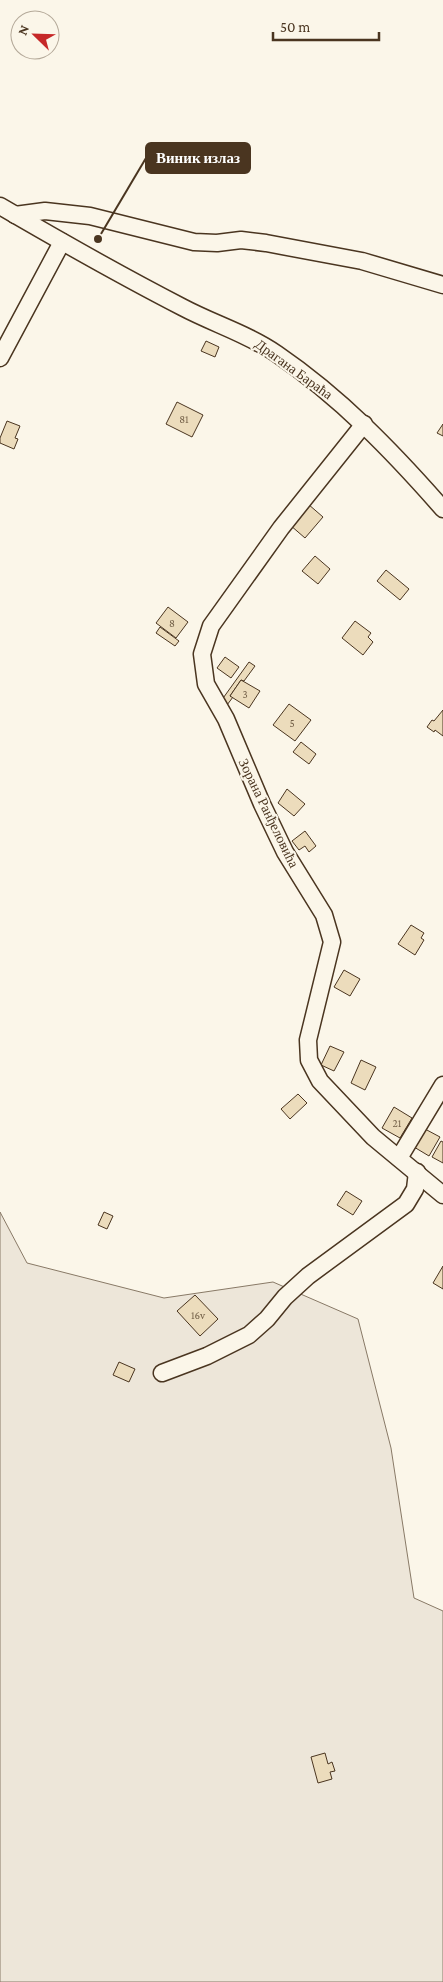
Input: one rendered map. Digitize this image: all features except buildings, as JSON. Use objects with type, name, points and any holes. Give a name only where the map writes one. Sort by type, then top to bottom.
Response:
[{"type":"street","name":"Драгана Бараћа","points":[[0,206],[184,308],[256,341],[303,372],[364,424],[443,509]]},
{"type":"street","points":[[15,215],[45,211],[90,216],[194,242],[217,243],[241,240],[266,243],[362,261],[443,285]]},
{"type":"street","points":[[0,358],[62,242]]},
{"type":"street","name":"Зорана Ранђеловића","points":[[364,424],[281,528],[211,626],[202,654],[206,684],[226,719],[262,804],[286,852],[324,914],[332,942],[308,1040],[309,1060],[320,1081],[373,1137],[443,1195]]},
{"type":"street","points":[[399,1158],[443,1085]]},
{"type":"street","points":[[162,1373],[207,1356],[250,1335],[267,1319],[286,1296],[308,1276],[406,1204],[415,1189],[417,1172]]},
{"type":"shaded area","points":[[0,1212],[27,1263],[164,1298],[273,1282],[358,1319],[391,1448],[414,1598],[443,1611],[443,1982],[0,1982]]},
{"type":"place","name":"Виник излаз","points":[[98,239]]}]
